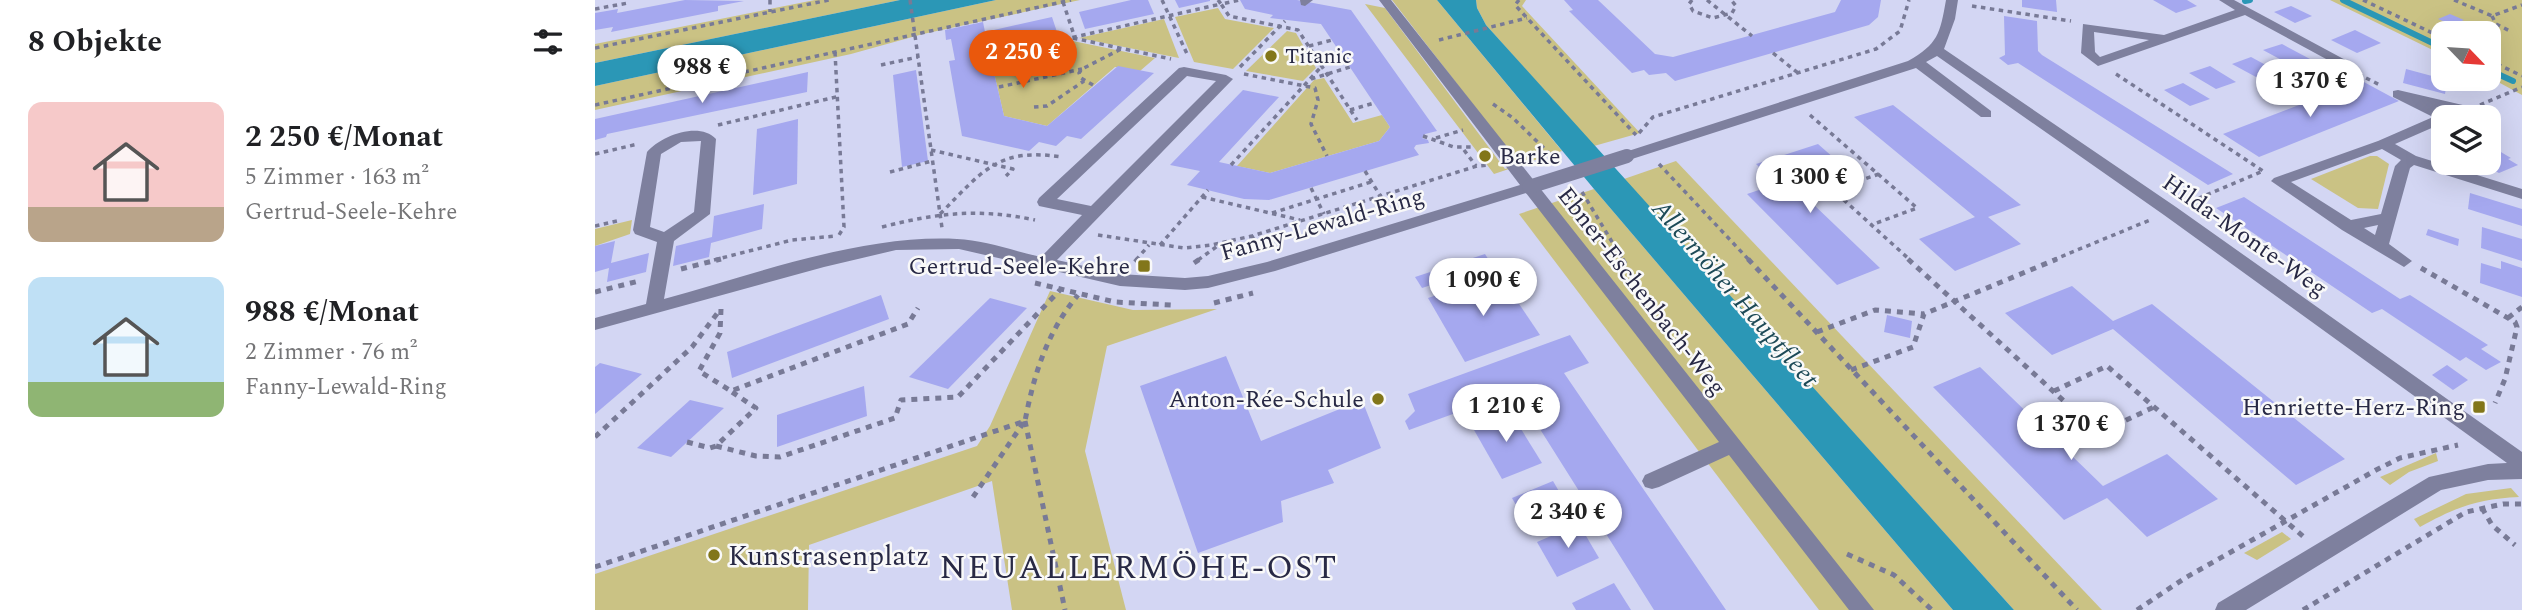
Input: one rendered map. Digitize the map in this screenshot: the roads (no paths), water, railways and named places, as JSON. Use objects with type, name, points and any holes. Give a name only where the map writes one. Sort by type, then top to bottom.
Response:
[{"type":"street","name":"Ebner-Eschenbach-Weg","points":[[1385,0],[1480,125],[1863,610]]},
{"type":"street","points":[[1937,50],[1949,19],[1952,0]]},
{"type":"street","points":[[2225,0],[2344,63]]},
{"type":"street","points":[[2162,38],[2088,27],[2088,53],[2098,62],[2245,11]]},
{"type":"street","name":"Fanny-Lewald-Ring","points":[[595,324],[857,252],[896,245],[944,243],[977,247],[1079,272],[1143,283],[1208,282],[1269,267],[1529,187],[1628,148],[1649,149],[1917,62],[1937,50]]},
{"type":"street","name":"Hilda-Monte-Weg","points":[[1937,50],[2170,211],[2522,463]]},
{"type":"street","points":[[1917,62],[1986,114]]},
{"type":"street","points":[[1044,263],[1226,79],[1184,71],[1045,202],[1093,212]]},
{"type":"street","points":[[2398,94],[2462,109],[2443,116],[2398,94]]},
{"type":"street","points":[[2404,261],[2279,181],[2383,144],[2431,122]]},
{"type":"street","points":[[654,309],[666,239],[702,214],[709,139],[704,135],[677,138],[653,152],[641,230],[666,239]]},
{"type":"street","points":[[2383,144],[2411,159],[2522,194]]},
{"type":"street","points":[[2380,246],[2403,166],[2411,159]]},
{"type":"street","points":[[2348,226],[2388,218]]},
{"type":"street","points":[[1652,481],[1732,445]]},
{"type":"street","points":[[2226,610],[2436,483],[2488,472],[2522,471]]},
{"type":"water","points":[[900,0],[996,0],[595,86],[595,63]]},
{"type":"water","points":[[1437,0],[1476,0],[1486,25],[2014,610],[1953,610],[1594,189]]},
{"type":"waterway","points":[[2245,1],[2250,0]]},
{"type":"waterway","points":[[2343,0],[2431,42]]},
{"type":"waterway","points":[[2501,76],[2513,81]]},
{"type":"place","name":"Titanic","points":[[1271,56]]},
{"type":"place","name":"Barke","points":[[1485,156]]},
{"type":"place","name":"Gertrud-Seele-Kehre","points":[[1144,266]]},
{"type":"place","name":"Anton-Rée-Schule","points":[[1378,399]]},
{"type":"place","name":"Henriette-Herz-Ring","points":[[2479,407]]},
{"type":"place","name":"Kunstrasenplatz","points":[[714,555]]},
{"type":"district","name":"NEUALLERMÖHE-OST","points":[[1139,566]]},
{"type":"water label","name":"Allermöher Hauptfleet","points":[[1736,293]]}]
